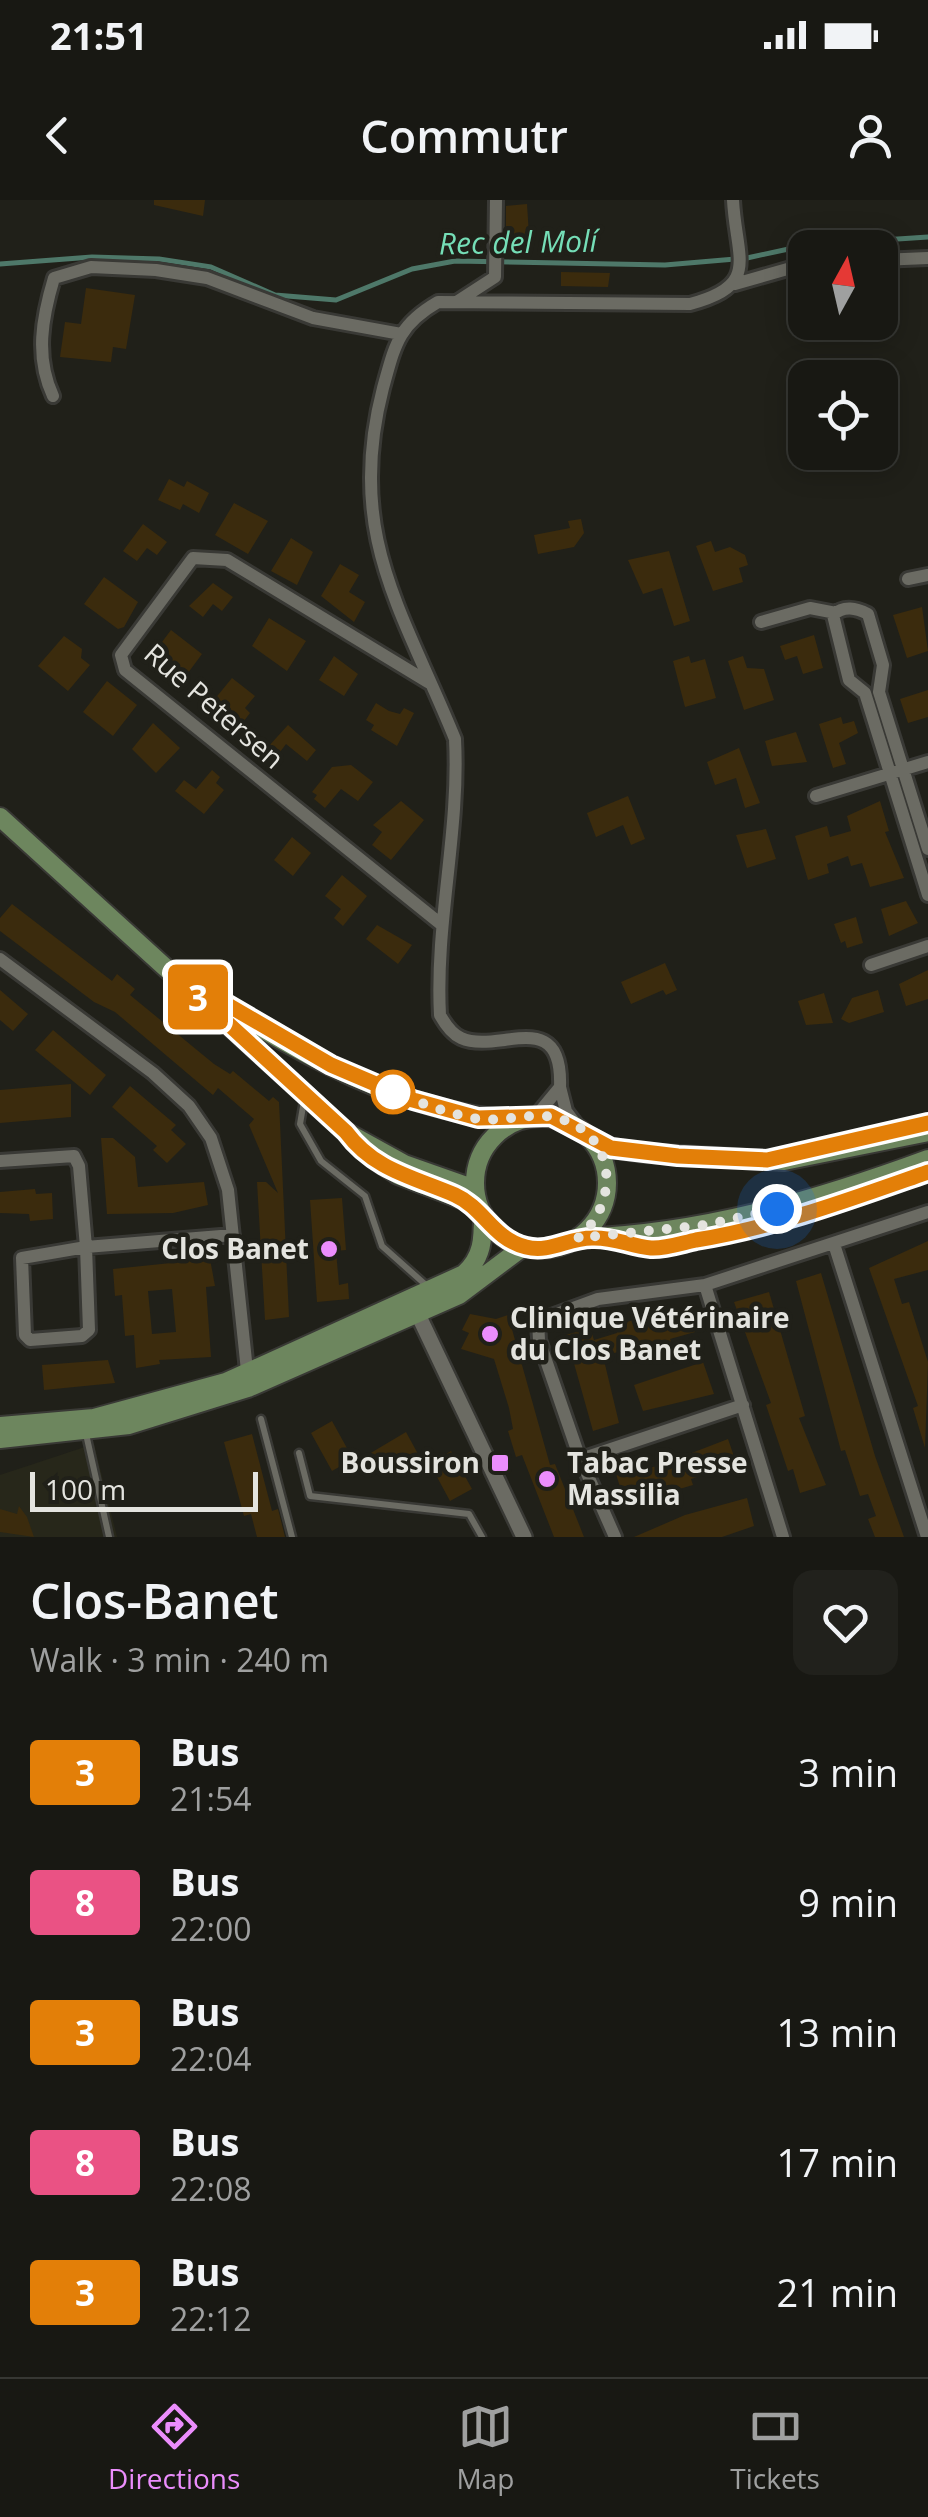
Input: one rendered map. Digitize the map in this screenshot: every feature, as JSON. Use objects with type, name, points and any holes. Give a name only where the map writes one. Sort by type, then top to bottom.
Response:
[{"type":"main road","points":[[0,817],[346,1132],[479,1203],[493,1229],[523,1247],[552,1248],[578,1238],[706,1225],[777,1209],[928,1159]]},
{"type":"main road","points":[[173,973],[354,1075],[446,1111],[478,1118],[527,1118],[585,1132],[611,1148],[767,1160],[828,1155],[928,1132]]},
{"type":"main road","points":[[0,1426],[118,1413],[248,1381],[464,1274],[478,1260],[484,1241],[475,1172],[489,1140],[527,1118]]},
{"type":"main road","points":[[767,1160],[928,1122]]},
{"type":"main road","points":[[578,1238],[600,1214],[608,1183],[606,1166],[585,1132]]},
{"type":"main road","points":[[0,1438],[86,1433],[129,1425],[416,1314],[475,1286],[523,1247]]},
{"type":"street","points":[[456,302],[495,277],[496,200]]},
{"type":"street","points":[[733,200],[740,268],[735,284]]},
{"type":"street","points":[[898,259],[928,258]]},
{"type":"street","points":[[53,396],[43,373],[41,338],[54,278],[92,267],[207,278],[314,318],[401,334]]},
{"type":"street","points":[[585,1132],[566,1111],[560,1086],[561,1068],[543,1042],[529,1036],[478,1042],[458,1038],[440,1015],[442,925],[456,772],[454,739],[393,598],[371,521],[375,420],[409,318],[438,302],[690,304],[722,296],[735,284],[788,269]]},
{"type":"street","name":"Rue Petersen","points":[[428,682],[227,560],[210,556],[193,558],[121,655],[124,670],[442,925]]},
{"type":"street","points":[[908,579],[928,576]]},
{"type":"street","points":[[761,622],[810,608],[836,613],[848,608],[868,614],[883,666],[872,690],[888,774],[928,895]]},
{"type":"street","points":[[836,613],[849,680],[872,690],[904,770],[928,848]]},
{"type":"street","points":[[816,796],[928,762]]},
{"type":"street","points":[[871,965],[928,946]]},
{"type":"street","points":[[0,959],[153,1073],[189,1106],[222,1162],[248,1381]]},
{"type":"street","points":[[527,1118],[560,1086]]},
{"type":"street","points":[[0,1160],[74,1156],[79,1166],[86,1247],[89,1330],[82,1336],[30,1340],[25,1335],[22,1258],[86,1247],[232,1235]]},
{"type":"street","points":[[615,1537],[581,1459],[539,1340],[538,1321],[598,1299],[705,1285],[928,1212]]},
{"type":"street","points":[[834,1244],[926,1537]]},
{"type":"street","points":[[705,1285],[783,1537]]},
{"type":"street","points":[[430,1292],[414,1305],[416,1314],[524,1537]]},
{"type":"street","points":[[581,1459],[743,1405]]},
{"type":"lane","points":[[305,1095],[300,1124],[320,1161],[364,1196],[382,1246],[430,1292]]},
{"type":"lane","points":[[616,1237],[652,1248],[721,1236],[803,1217],[928,1172]]},
{"type":"lane","points":[[261,1419],[292,1537]]},
{"type":"lane","points":[[86,1433],[109,1537]]},
{"type":"lane","points":[[299,1453],[310,1496],[470,1514],[482,1537]]},
{"type":"shaded area","points":[[94,1444],[117,1537],[0,1537],[0,1475]]},
{"type":"building","points":[[154,200],[205,200],[203,216],[154,205]]},
{"type":"building","points":[[527,204],[529,235],[506,236],[506,206]]},
{"type":"building","points":[[561,272],[610,273],[608,287],[561,286]]},
{"type":"building","points":[[86,288],[135,295],[126,349],[113,347],[111,362],[60,357],[65,322],[81,324]]},
{"type":"building","points":[[169,479],[184,487],[187,481],[209,493],[199,513],[183,504],[180,510],[158,500]]},
{"type":"building","points":[[234,503],[268,521],[248,554],[215,535]]},
{"type":"building","points":[[581,519],[584,533],[574,547],[538,554],[534,535],[570,528],[568,521]]},
{"type":"building","points":[[143,524],[167,542],[157,555],[147,548],[137,561],[123,551]]},
{"type":"building","points":[[291,538],[313,552],[297,585],[271,571]]},
{"type":"building","points":[[711,541],[715,552],[730,547],[745,555],[748,565],[739,568],[743,582],[713,591],[696,546]]},
{"type":"building","points":[[669,551],[690,621],[674,626],[662,588],[643,594],[628,560]]},
{"type":"building","points":[[340,564],[359,575],[349,592],[365,602],[354,622],[321,596]]},
{"type":"building","points":[[104,577],[138,602],[124,627],[118,629],[84,604]]},
{"type":"building","points":[[213,583],[233,597],[222,611],[213,604],[203,617],[189,606]]},
{"type":"building","points":[[922,607],[928,651],[907,658],[893,615]]},
{"type":"building","points":[[269,618],[306,641],[287,671],[252,646]]},
{"type":"building","points":[[171,630],[202,654],[179,685],[147,662]]},
{"type":"building","points":[[814,635],[823,668],[803,674],[797,656],[785,660],[780,646]]},
{"type":"building","points":[[64,636],[82,649],[81,658],[90,665],[68,691],[38,666]]},
{"type":"building","points":[[334,656],[358,674],[344,696],[319,680]]},
{"type":"building","points":[[689,656],[691,663],[705,659],[716,698],[685,707],[673,661]]},
{"type":"building","points":[[743,656],[747,668],[764,669],[774,700],[744,710],[728,661]]},
{"type":"building","points":[[232,678],[255,696],[245,708],[250,713],[237,730],[205,711]]},
{"type":"building","points":[[107,681],[137,705],[113,736],[83,712]]},
{"type":"building","points":[[928,690],[928,717],[908,723],[900,699]]},
{"type":"building","points":[[376,703],[400,714],[404,708],[414,713],[397,746],[371,730],[374,725],[366,720]]},
{"type":"building","points":[[841,717],[843,724],[854,721],[858,733],[839,743],[846,764],[833,768],[819,724]]},
{"type":"building","points":[[153,723],[180,748],[156,773],[132,749]]},
{"type":"building","points":[[288,725],[316,750],[307,761],[286,744],[277,756],[267,748]]},
{"type":"building","points":[[796,732],[807,762],[772,766],[765,741]]},
{"type":"building","points":[[739,748],[760,803],[745,808],[736,778],[715,785],[707,762]]},
{"type":"building","points":[[351,765],[373,782],[358,801],[341,789],[325,808],[314,799],[317,795],[312,792],[332,767]]},
{"type":"building","points":[[212,770],[220,777],[216,783],[224,790],[204,814],[175,791],[184,780],[196,789]]},
{"type":"building","points":[[628,796],[645,839],[631,845],[623,825],[596,837],[587,813]]},
{"type":"building","points":[[401,801],[424,820],[391,860],[372,845],[382,832],[373,825]]},
{"type":"building","points":[[880,801],[889,831],[885,832],[904,878],[870,887],[862,863],[851,866],[848,856],[827,864],[829,873],[808,880],[795,836],[827,826],[830,837],[851,831],[847,816]]},
{"type":"building","points":[[766,829],[776,859],[747,868],[736,835]]},
{"type":"building","points":[[292,837],[311,853],[293,876],[274,860]]},
{"type":"building","points":[[342,875],[367,896],[343,926],[334,918],[341,909],[325,896]]},
{"type":"building","points":[[906,901],[918,923],[889,936],[881,909]]},
{"type":"building","points":[[12,904],[112,981],[117,974],[135,989],[130,995],[214,1064],[230,1074],[233,1071],[269,1101],[273,1097],[279,1102],[289,1317],[265,1320],[257,1182],[266,1182],[278,1193],[249,1125],[254,1119],[218,1088],[213,1095],[115,1012],[94,1002],[0,931],[0,918]]},
{"type":"building","points":[[856,917],[863,943],[847,948],[834,924]]},
{"type":"building","points":[[377,925],[412,945],[398,964],[366,939]]},
{"type":"building","points":[[665,963],[677,990],[666,995],[663,990],[631,1004],[621,982]]},
{"type":"building","points":[[928,970],[928,999],[906,1006],[899,984]]},
{"type":"building","points":[[0,990],[28,1014],[13,1031],[0,1020]]},
{"type":"building","points":[[878,990],[884,1012],[849,1023],[841,1019],[852,998]]},
{"type":"building","points":[[824,993],[833,1023],[806,1025],[798,1001]]},
{"type":"building","points":[[53,1030],[106,1075],[90,1095],[35,1050]]},
{"type":"building","points":[[71,1084],[71,1117],[0,1123],[0,1090]]},
{"type":"building","points":[[130,1086],[176,1125],[171,1130],[186,1144],[167,1163],[153,1150],[157,1146],[112,1107]]},
{"type":"building","points":[[101,1138],[113,1138],[135,1157],[138,1187],[204,1182],[208,1205],[173,1213],[107,1214]]},
{"type":"building","points":[[35,1189],[36,1194],[52,1193],[53,1219],[30,1221],[29,1214],[0,1213],[0,1192]]},
{"type":"building","name":"Clos Banet","points":[[342,1198],[346,1250],[336,1251],[339,1285],[348,1283],[349,1299],[317,1302],[310,1200]]},
{"type":"building","points":[[928,1241],[928,1270],[894,1279],[902,1304],[909,1302],[928,1362],[925,1448],[913,1408],[918,1406],[869,1268]]},
{"type":"building","points":[[210,1259],[215,1286],[206,1287],[211,1357],[159,1360],[160,1364],[136,1368],[134,1335],[125,1336],[122,1295],[115,1296],[113,1269]],"holes":[[[172,1289],[176,1332],[152,1334],[148,1291]]]},
{"type":"building","points":[[821,1273],[875,1456],[904,1537],[875,1537],[868,1519],[876,1516],[868,1494],[860,1496],[845,1450],[841,1451],[796,1281]]},
{"type":"building","points":[[769,1292],[805,1416],[799,1418],[826,1485],[800,1493],[793,1469],[788,1471],[766,1405],[771,1403],[734,1302]]},
{"type":"building","points":[[689,1312],[695,1332],[670,1339],[673,1347],[651,1354],[648,1344],[603,1356],[619,1423],[593,1431],[566,1335],[590,1328],[594,1340],[617,1333],[615,1326],[639,1318],[641,1322]]},
{"type":"building","points":[[470,1314],[496,1319],[508,1315],[550,1465],[555,1464],[584,1537],[554,1537],[522,1455],[516,1457],[508,1431],[513,1429],[509,1408],[494,1359],[461,1349],[469,1333],[462,1330]]},
{"type":"building","points":[[108,1360],[115,1383],[44,1390],[42,1365]]},
{"type":"building","points":[[703,1362],[714,1394],[643,1411],[634,1385]]},
{"type":"building","points":[[332,1421],[353,1459],[332,1471],[311,1433]]},
{"type":"building","points":[[406,1432],[418,1454],[381,1475],[369,1454]]},
{"type":"building","points":[[252,1434],[272,1511],[278,1509],[285,1537],[257,1537],[251,1514],[244,1516],[224,1442]]},
{"type":"building","points":[[728,1439],[737,1465],[691,1479],[693,1485],[624,1500],[616,1474],[658,1466]]},
{"type":"building","points":[[451,1451],[472,1489],[450,1501],[430,1464]]},
{"type":"building","points":[[747,1498],[754,1526],[722,1537],[634,1537],[685,1515]]},
{"type":"building","points":[[19,1506],[34,1537],[0,1532],[0,1509],[17,1514]]},
{"type":"waterway","name":"Rec del Molí","points":[[0,264],[92,257],[159,259],[211,267],[275,295],[336,300],[412,269],[455,261],[665,265],[747,258],[807,245],[928,237]]},
{"type":"bus line","name":"3","points":[[928,1123],[784,1153],[767,1160],[611,1148],[565,1120],[551,1116],[517,1120],[478,1118],[413,1100],[331,1065],[173,973],[346,1132],[360,1151],[398,1175],[479,1206],[493,1229],[523,1247],[552,1248],[578,1238],[616,1237],[652,1248],[721,1236],[803,1217],[928,1172]]},
{"type":"place","name":"Clos Banet","points":[[329,1249]]},
{"type":"place","name":"Clinique Vétérinaire du Clos Banet","points":[[490,1334]]},
{"type":"place","name":"Boussiron","points":[[500,1463]]},
{"type":"place","name":"Tabac Presse Massilia","points":[[547,1479]]},
{"type":"route","points":[[393,1092],[383,1088],[478,1118],[517,1120],[551,1116],[578,1127],[600,1152],[608,1183],[600,1214],[578,1238],[706,1225],[777,1209]]}]
